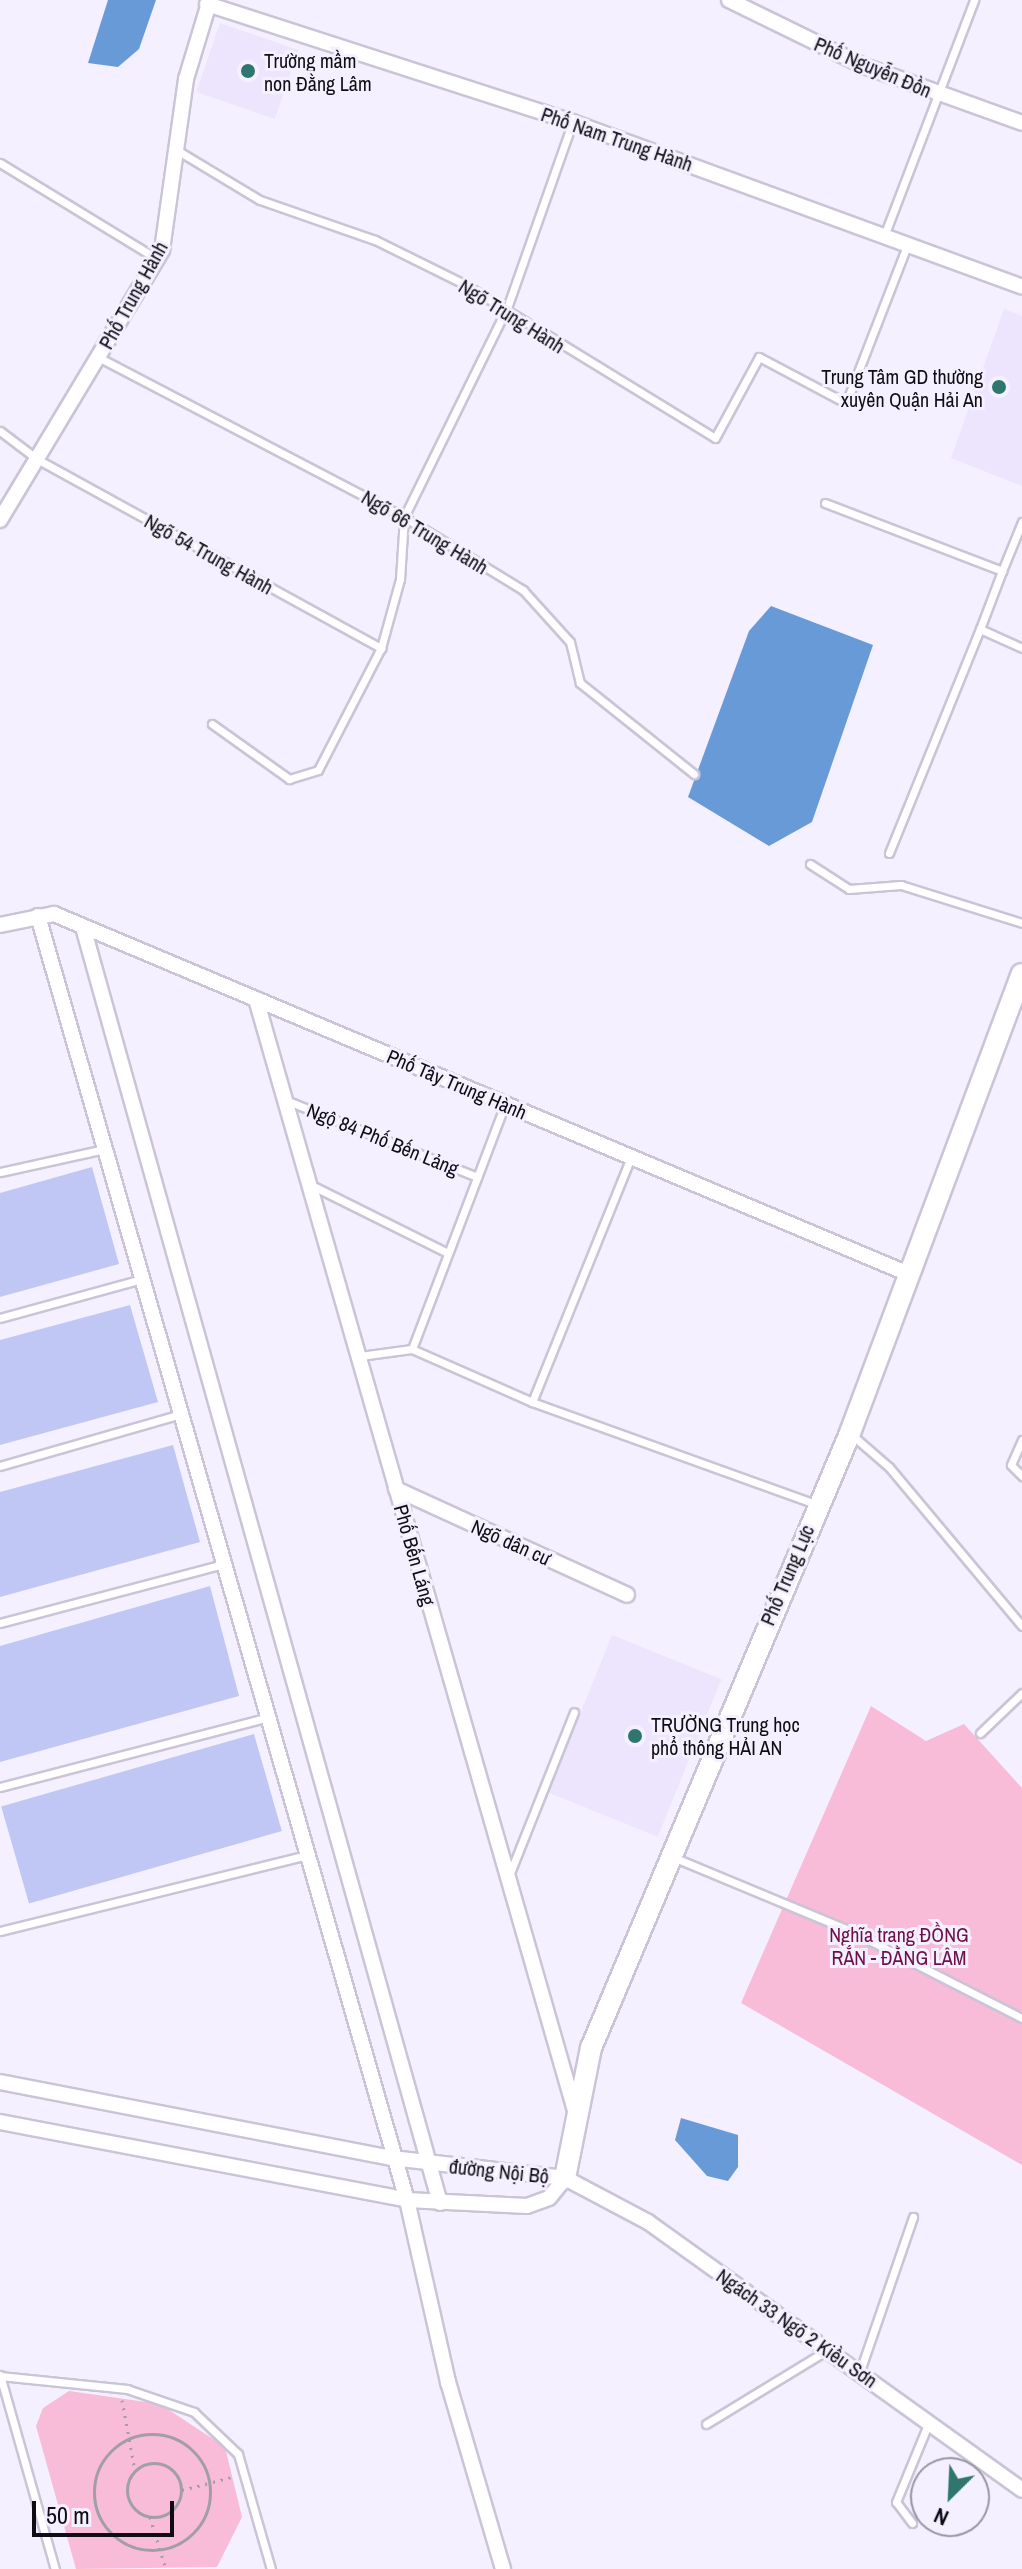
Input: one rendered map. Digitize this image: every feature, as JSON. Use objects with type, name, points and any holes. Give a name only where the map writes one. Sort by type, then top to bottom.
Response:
[{"type":"street","name":"Phố Nguyễn Đồn","points":[[729,0],[943,96],[1022,123]]},
{"type":"street","name":"Phố Nam Trung Hành","points":[[209,2],[572,122],[1022,287]]},
{"type":"street","name":"Phố Trung Hành","points":[[0,520],[98,357],[171,221],[186,79],[209,2]]},
{"type":"street","name":"Phố Tây Trung Hành","points":[[0,925],[38,916],[83,927],[911,1275]]},
{"type":"street","points":[[38,916],[269,1717],[392,2158],[407,2200],[448,2382],[503,2569]]},
{"type":"street","points":[[83,927],[440,2203]]},
{"type":"street","name":"Phố Trung Lực","points":[[565,2178],[575,2111],[667,1855],[850,1433],[1022,974]]},
{"type":"street","name":"Phố Bến Láng","points":[[256,999],[288,1101],[575,2111]]},
{"type":"street","name":"Ngõ dân cư","points":[[396,1489],[627,1595]]},
{"type":"street","name":"đường Nội Bộ","points":[[0,2082],[392,2158],[565,2178]]},
{"type":"street","name":"đường Nội Bộ","points":[[0,2122],[407,2200],[527,2206],[549,2198],[565,2178]]},
{"type":"street","name":"Ngách 33 Ngõ 2 Kiều Sơn","points":[[565,2178],[648,2222],[1022,2490]]},
{"type":"lane","points":[[884,236],[943,96],[974,0]]},
{"type":"lane","points":[[212,724],[289,779],[305,778],[318,770],[381,648],[400,579],[404,517],[507,308],[572,122]]},
{"type":"lane","name":"Ngõ Trung Hành","points":[[180,152],[260,200],[375,240],[507,308],[614,382],[715,438],[759,357],[798,372],[846,403],[908,244]]},
{"type":"lane","points":[[0,163],[154,257]]},
{"type":"lane","name":"Ngõ 66 Trung Hành","points":[[98,357],[404,517],[523,590],[570,642],[580,683],[694,774]]},
{"type":"lane","name":"Ngõ 54 Trung Hành","points":[[0,431],[37,459],[381,648]]},
{"type":"lane","points":[[825,503],[1002,571]]},
{"type":"lane","points":[[889,853],[1022,522]]},
{"type":"lane","points":[[980,629],[1022,648]]},
{"type":"lane","points":[[810,864],[849,889],[901,885],[1022,923]]},
{"type":"lane","name":"Ngộ 84 Phố Bến Lảng","points":[[288,1101],[477,1177]]},
{"type":"lane","points":[[412,1349],[505,1104]]},
{"type":"lane","points":[[0,1172],[105,1149]]},
{"type":"lane","points":[[532,1402],[631,1157]]},
{"type":"lane","points":[[311,1185],[448,1253]]},
{"type":"lane","points":[[0,1318],[142,1279]]},
{"type":"lane","points":[[360,1356],[412,1349],[532,1402],[817,1504]]},
{"type":"lane","points":[[0,1466],[181,1414]]},
{"type":"lane","points":[[850,1433],[889,1467],[1022,1626]]},
{"type":"lane","points":[[1022,1440],[1011,1465],[1022,1476]]},
{"type":"lane","points":[[0,1623],[224,1564]]},
{"type":"lane","points":[[980,1733],[1022,1693]]},
{"type":"lane","points":[[508,1879],[574,1712]]},
{"type":"lane","points":[[0,1787],[269,1717]]},
{"type":"lane","points":[[0,1931],[308,1855]]},
{"type":"lane","points":[[667,1855],[851,1931],[1022,2018]]},
{"type":"lane","points":[[860,2371],[913,2217]]},
{"type":"lane","points":[[706,2424],[829,2349]]},
{"type":"lane","points":[[55,2569],[0,2376],[127,2389],[194,2412],[238,2454],[271,2569]]},
{"type":"lane","points":[[915,2457],[929,2422]]},
{"type":"lane","points":[[910,2468],[896,2502],[910,2520]]},
{"type":"path","points":[[122,2395],[135,2471],[130,2502],[150,2517],[166,2569]]},
{"type":"path","points":[[157,2434],[186,2443],[210,2483],[206,2515],[196,2532],[160,2550],[142,2550],[109,2532],[93,2498],[101,2462],[129,2438],[157,2434]]},
{"type":"path","points":[[135,2471],[168,2467],[181,2490]]},
{"type":"path","points":[[150,2517],[168,2513],[181,2490],[232,2477]]},
{"type":"shaded area","name":"Trường mầm non Đằng Lâm","points":[[220,23],[298,50],[275,119],[196,92]]},
{"type":"shaded area","name":"Trung Tâm GD thường xuyên Quận Hải An","points":[[1004,309],[1022,316],[1022,486],[951,458]]},
{"type":"shaded area","name":"TRƯỜNG Trung học phổ thông HẢI AN","points":[[612,1635],[721,1679],[658,1837],[548,1793]]},
{"type":"green space","name":"Nghĩa trang ĐỒNG RẮN - ĐẰNG LÂM","points":[[871,1706],[926,1741],[964,1724],[1022,1788],[1022,2165],[741,2003]]},
{"type":"green space","points":[[69,2391],[160,2404],[225,2447],[242,2517],[217,2567],[76,2569],[36,2426],[43,2408]]},
{"type":"water","points":[[108,0],[156,0],[139,49],[118,67],[88,63]]},
{"type":"water","points":[[771,606],[873,645],[812,822],[769,846],[688,797],[749,631]]},
{"type":"water","points":[[681,2118],[738,2135],[738,2167],[728,2181],[707,2176],[675,2140]]},
{"type":"building","points":[[92,1167],[119,1264],[0,1297],[0,1193]]},
{"type":"building","points":[[130,1305],[158,1402],[0,1445],[0,1340]]},
{"type":"building","points":[[173,1445],[200,1542],[0,1597],[0,1492]]},
{"type":"building","points":[[210,1586],[239,1696],[0,1762],[0,1646]]},
{"type":"building","points":[[254,1734],[282,1831],[29,1904],[1,1806]]},
{"type":"place","name":"Trường mầm non Đằng Lâm","points":[[248,71]]},
{"type":"place","name":"Trung Tâm GD thường xuyên Quận Hải An","points":[[999,387]]},
{"type":"place","name":"TRƯỜNG Trung học phổ thông HẢI AN","points":[[635,1736]]}]
